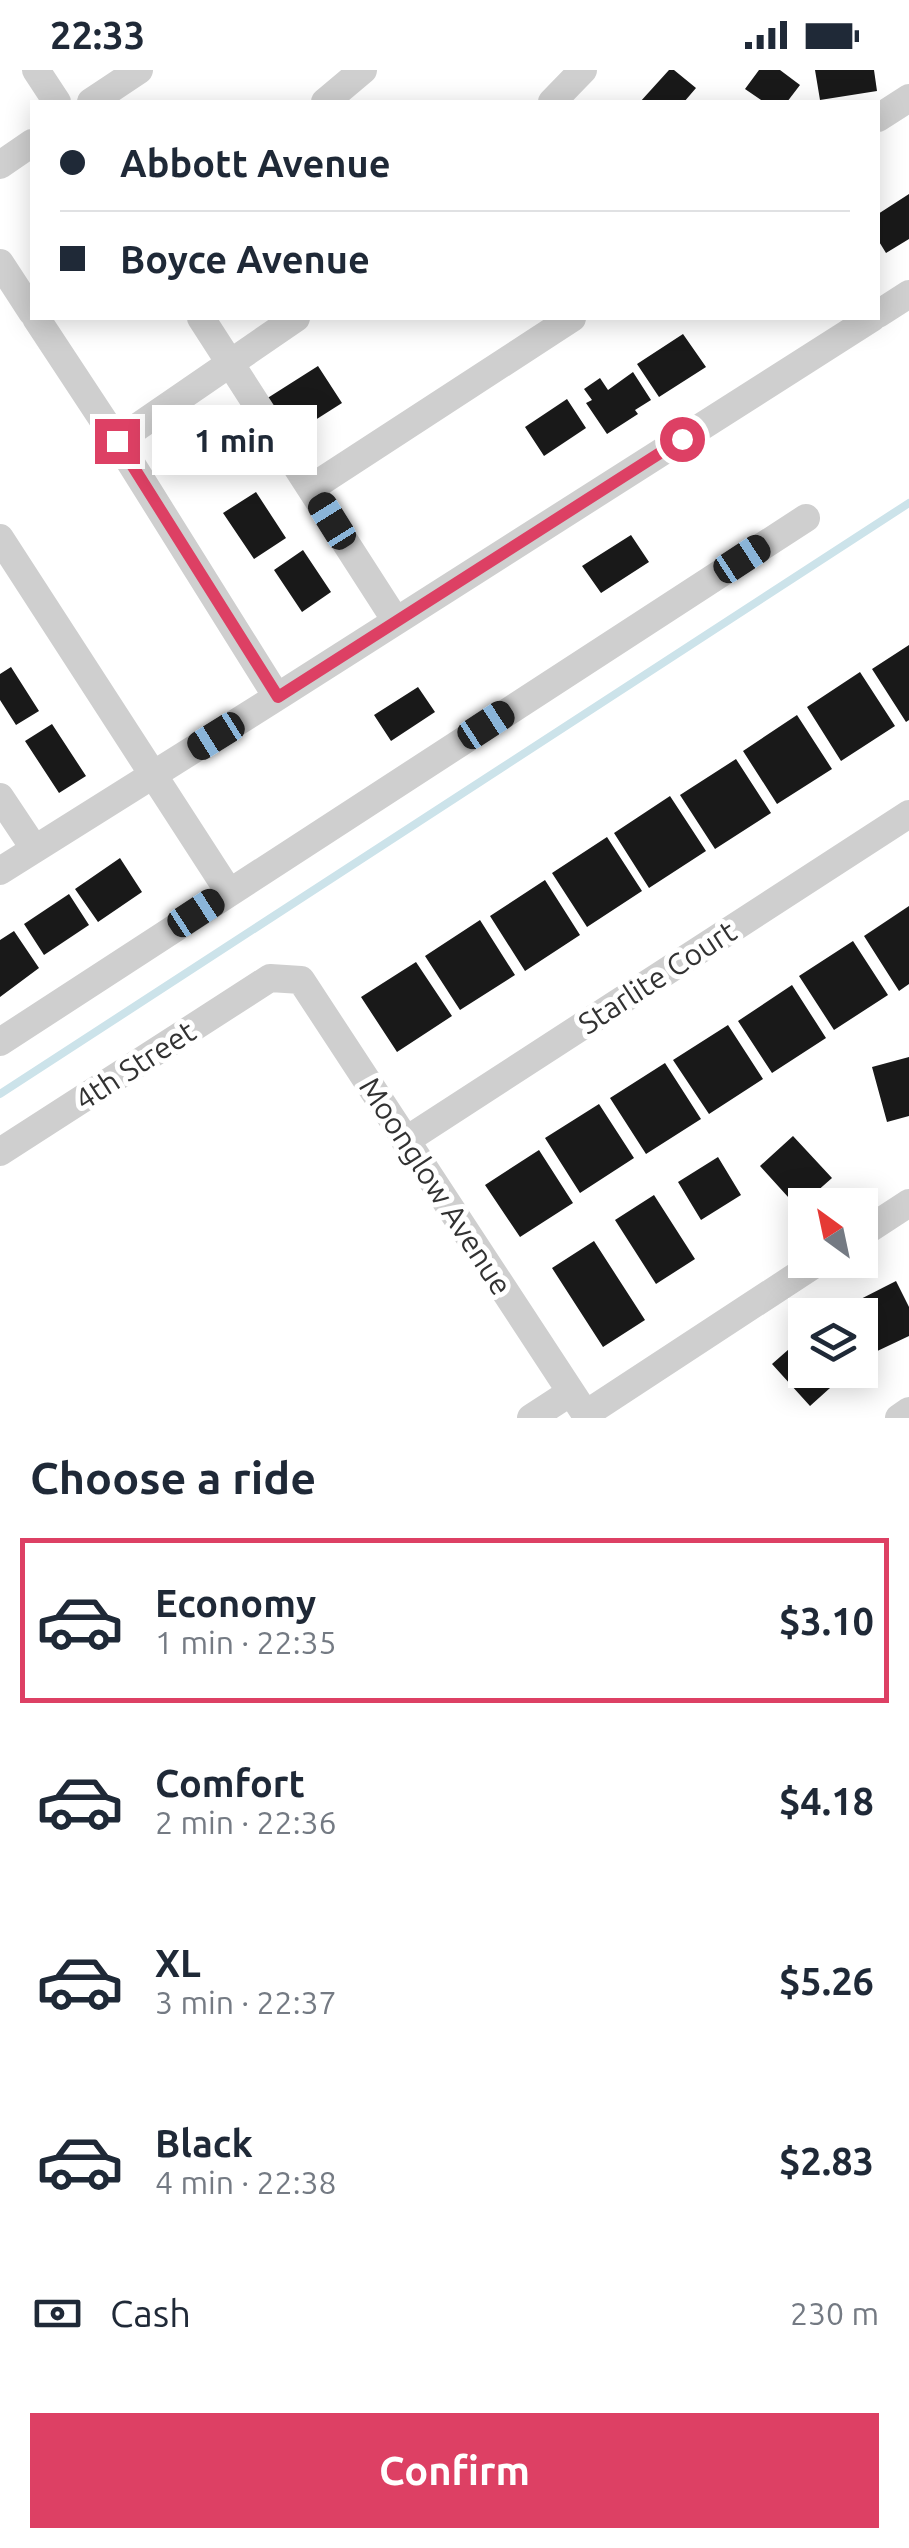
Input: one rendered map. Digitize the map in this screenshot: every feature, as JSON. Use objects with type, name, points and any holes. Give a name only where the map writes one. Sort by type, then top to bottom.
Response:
[{"type":"street","points":[[36,70],[57,100]]},
{"type":"street","points":[[95,100],[139,70]]},
{"type":"street","points":[[327,100],[362,70]]},
{"type":"street","points":[[554,100],[583,70]]},
{"type":"street","points":[[880,117],[909,98]]},
{"type":"street","points":[[0,165],[30,144]]},
{"type":"street","points":[[0,262],[30,309]]},
{"type":"street","points":[[880,312],[909,294]]},
{"type":"street","points":[[37,320],[278,697]]},
{"type":"street","points":[[201,320],[396,621]]},
{"type":"street","points":[[117,441],[293,320]]},
{"type":"street","points":[[311,488],[569,320]]},
{"type":"street","points":[[0,871],[868,320]]},
{"type":"street","points":[[0,1042],[806,518]]},
{"type":"street","points":[[0,538],[229,892]]},
{"type":"street","points":[[0,798],[34,848]]},
{"type":"street","name":"Starlite Court","points":[[405,1140],[909,814]]},
{"type":"street","name":"Moonglow Avenue","points":[[270,978],[301,980],[582,1408]]},
{"type":"street","name":"4th Street","points":[[0,1152],[270,978]]},
{"type":"street","points":[[878,1223],[909,1203]]},
{"type":"street","points":[[531,1418],[582,1408],[793,1278]]},
{"type":"street","points":[[898,1418],[909,1411]]},
{"type":"building","points":[[669,70],[696,88],[686,100],[642,100]]},
{"type":"building","points":[[759,70],[780,70],[800,85],[789,100],[761,100],[745,89]]},
{"type":"building","points":[[815,70],[874,70],[877,91],[820,100]]},
{"type":"building","points":[[909,194],[909,239],[886,253],[880,243],[880,213]]},
{"type":"building","points":[[683,334],[706,367],[659,397],[637,364]]},
{"type":"building","points":[[318,366],[342,403],[290,436],[266,399]]},
{"type":"building","points":[[633,372],[651,400],[635,410],[638,414],[607,434],[586,403],[592,400],[584,389],[600,378],[608,390]]},
{"type":"building","points":[[567,399],[586,428],[544,456],[525,427]]},
{"type":"building","points":[[256,492],[286,538],[254,559],[223,513]]},
{"type":"building","points":[[631,535],[649,562],[601,593],[582,566]]},
{"type":"building","points":[[303,550],[331,592],[302,612],[274,570]]},
{"type":"building","points":[[909,645],[909,720],[906,722],[872,669]]},
{"type":"building","points":[[11,667],[39,711],[16,725],[0,700],[0,674]]},
{"type":"building","points":[[860,672],[895,726],[841,761],[807,707]]},
{"type":"building","points":[[418,687],[435,712],[391,741],[374,715]]},
{"type":"building","points":[[797,715],[832,769],[777,804],[743,751]]},
{"type":"building","points":[[52,724],[86,776],[59,793],[25,741]]},
{"type":"building","points":[[736,759],[771,813],[715,849],[680,795]]},
{"type":"building","points":[[670,796],[706,851],[649,888],[614,833]]},
{"type":"building","points":[[607,837],[642,891],[587,927],[552,873]]},
{"type":"building","points":[[120,858],[142,892],[98,922],[75,889]]},
{"type":"building","points":[[545,880],[580,935],[525,971],[490,916]]},
{"type":"building","points":[[69,894],[89,925],[44,955],[24,924]]},
{"type":"building","points":[[909,906],[909,984],[899,991],[864,936]]},
{"type":"building","points":[[480,920],[515,975],[460,1010],[425,956]]},
{"type":"building","points":[[14,931],[39,968],[0,997],[0,940]]},
{"type":"building","points":[[853,941],[888,995],[834,1030],[799,976]]},
{"type":"building","points":[[416,962],[452,1016],[397,1052],[361,997]]},
{"type":"building","points":[[792,985],[826,1038],[772,1073],[738,1021]]},
{"type":"building","points":[[728,1025],[763,1079],[709,1114],[673,1060]]},
{"type":"building","points":[[909,1057],[909,1116],[887,1122],[872,1067]]},
{"type":"building","points":[[665,1063],[701,1119],[646,1154],[610,1098]]},
{"type":"building","points":[[599,1104],[634,1158],[580,1193],[545,1138]]},
{"type":"building","points":[[793,1136],[832,1178],[821,1188],[788,1188],[788,1197],[760,1166]]},
{"type":"building","points":[[539,1150],[573,1203],[520,1237],[485,1185]]},
{"type":"building","points":[[718,1157],[741,1195],[701,1220],[678,1182]]},
{"type":"building","points":[[654,1195],[695,1259],[656,1284],[615,1220]]},
{"type":"building","points":[[594,1241],[645,1320],[603,1347],[552,1268]]},
{"type":"building","points":[[896,1281],[909,1307],[909,1336],[878,1351],[878,1298],[863,1298]]},
{"type":"building","points":[[788,1350],[788,1382],[772,1364]]},
{"type":"building","points":[[794,1388],[830,1388],[810,1406]]},
{"type":"waterway","points":[[0,1094],[909,503]]},
{"type":"route","points":[[117,441],[278,697],[682,439]]}]
